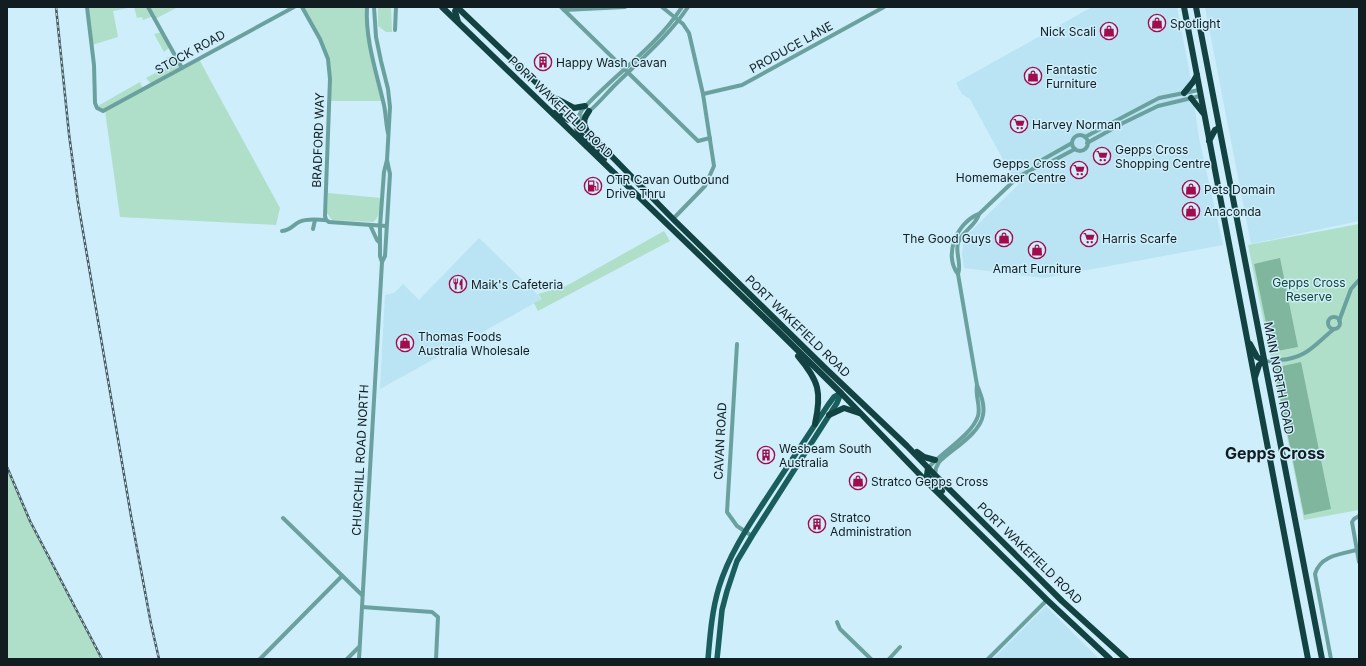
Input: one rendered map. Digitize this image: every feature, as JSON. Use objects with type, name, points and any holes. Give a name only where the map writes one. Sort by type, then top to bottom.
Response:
[{"type":"highway","name":"PORT WAKEFIELD ROAD","points":[[442,7],[493,58],[544,105],[776,329],[1046,600],[1110,659]]},
{"type":"highway","name":"PORT WAKEFIELD ROAD","points":[[457,7],[587,131],[673,219],[907,446],[1062,601],[1126,659]]},
{"type":"highway","points":[[457,7],[455,11],[459,24]]},
{"type":"highway","name":"MAIN NORTH ROAD","points":[[1184,7],[1308,659]]},
{"type":"highway","name":"MAIN NORTH ROAD","points":[[1196,7],[1322,659]]},
{"type":"highway","points":[[492,41],[498,52],[493,58]]},
{"type":"highway","points":[[1184,92],[1197,75]]},
{"type":"highway","points":[[538,85],[569,106],[576,109],[587,108],[584,119],[584,126],[587,131]]},
{"type":"highway","points":[[1200,93],[1212,90]]},
{"type":"highway","points":[[1191,98],[1204,116]]},
{"type":"highway","points":[[544,105],[569,120],[576,121],[578,131],[594,147],[617,176]]},
{"type":"highway","points":[[1210,141],[1215,130],[1219,128]]},
{"type":"highway","points":[[720,265],[719,268],[729,285]]},
{"type":"highway","points":[[776,329],[808,368],[816,381],[819,402],[815,424]]},
{"type":"highway","points":[[1247,340],[1257,357],[1264,361],[1259,365],[1254,378]]},
{"type":"highway","points":[[824,367],[837,384],[841,393],[877,417]]},
{"type":"highway","points":[[829,415],[844,408],[860,414]]},
{"type":"highway","points":[[907,446],[922,456],[935,460]]},
{"type":"highway","points":[[928,468],[927,475],[943,492],[945,500]]},
{"type":"highway","points":[[1041,580],[1048,592],[1046,600],[1062,601]]},
{"type":"main road","points":[[717,659],[720,625],[727,591],[737,562],[837,403],[841,393]]},
{"type":"main road","points":[[708,659],[711,620],[719,587],[730,558],[745,532],[815,424],[833,398],[841,393]]},
{"type":"street","name":"STOCK ROAD","points":[[87,7],[94,65],[94,94],[96,108],[100,111],[105,111],[294,7]]},
{"type":"street","points":[[148,7],[182,68]]},
{"type":"street","name":"BRADFORD WAY","points":[[302,7],[320,39],[328,59],[330,79],[326,220]]},
{"type":"street","name":"CHURCHILL ROAD NORTH","points":[[367,7],[369,34],[385,108],[389,138]]},
{"type":"street","name":"CHURCHILL ROAD NORTH","points":[[374,7],[376,37],[390,107],[388,160],[390,174],[385,256],[382,262]]},
{"type":"street","points":[[395,30],[396,7]]},
{"type":"street","points":[[563,8],[625,7]]},
{"type":"street","points":[[662,7],[683,24],[689,33],[703,94],[714,166],[705,186],[673,219]]},
{"type":"street","points":[[676,19],[682,7]]},
{"type":"street","points":[[576,121],[587,108],[626,71],[688,7]]},
{"type":"street","name":"PRODUCE LANE","points":[[703,94],[742,85],[884,7]]},
{"type":"street","points":[[563,8],[698,141],[710,138]]},
{"type":"street","points":[[369,34],[376,37]]},
{"type":"street","points":[[1038,166],[1042,160],[1072,143],[1073,139],[1077,136],[1085,137],[1159,98],[1184,92],[1200,93]]},
{"type":"street","points":[[935,475],[939,462],[971,434],[980,424],[983,415],[983,401],[978,385],[958,274],[960,268],[957,248],[965,232],[977,220],[979,214],[1014,180],[1038,166],[1045,165],[1075,149],[1079,151],[1084,150],[1087,143],[1122,123],[1158,106],[1191,98],[1200,93]]},
{"type":"street","points":[[1085,137],[1087,143]]},
{"type":"street","points":[[1072,143],[1075,149]]},
{"type":"street","name":"CHURCHILL ROAD NORTH","points":[[359,659],[382,262],[380,256],[380,226],[384,172],[388,160]]},
{"type":"street","points":[[313,229],[315,220]]},
{"type":"street","points":[[282,231],[291,229],[300,222],[315,220],[386,226]]},
{"type":"street","points":[[370,225],[380,243]]},
{"type":"street","points":[[1264,361],[1284,360],[1301,356],[1334,329],[1339,327],[1338,319],[1344,311],[1351,289],[1359,280]]},
{"type":"street","points":[[1326,336],[1329,319],[1332,317],[1338,319]]},
{"type":"street","points":[[1328,326],[1334,329]]},
{"type":"street","name":"CAVAN ROAD","points":[[737,344],[727,509],[732,521],[752,536]]},
{"type":"street","points":[[928,468],[935,460],[966,434],[975,423],[978,415],[976,392],[978,385]]},
{"type":"street","points":[[1359,516],[1354,519],[1352,527],[1359,562]]},
{"type":"street","points":[[283,518],[362,595]]},
{"type":"street","points":[[1331,659],[1315,574],[1317,567],[1330,557],[1357,550]]},
{"type":"street","points":[[260,659],[342,576]]},
{"type":"street","points":[[988,659],[1046,600]]},
{"type":"street","points":[[362,607],[432,612],[438,617],[436,659]]},
{"type":"street","points":[[837,622],[840,629],[871,659]]},
{"type":"street","points":[[347,659],[359,647]]},
{"type":"street","points":[[889,659],[900,647]]},
{"type":"shaded area","name":"Gepps Cross Shopping Centre","points":[[1092,7],[1177,7],[1190,75],[1199,138],[1223,245],[1044,278],[964,268],[962,255],[963,244],[969,233],[1019,184],[1011,174],[970,99],[962,94],[956,83]]},
{"type":"shaded area","points":[[1205,7],[1359,7],[1359,221],[1251,244]]},
{"type":"shaded area","points":[[479,238],[542,299],[380,389],[385,295],[394,293],[403,284],[419,300]]},
{"type":"shaded area","points":[[1046,606],[1099,659],[993,659]]},
{"type":"green space","points":[[87,7],[133,7],[113,11],[118,37],[92,45]]},
{"type":"green space","points":[[134,7],[178,7],[155,19],[153,16],[143,20],[142,17],[137,18]]},
{"type":"green space","points":[[302,7],[367,7],[369,34],[383,101],[329,101],[328,59],[319,38]]},
{"type":"green space","points":[[378,7],[391,7],[392,32],[386,32],[378,26]]},
{"type":"green space","points":[[162,32],[170,47],[164,52],[154,34]]},
{"type":"green space","points":[[175,55],[182,68],[199,59],[280,208],[276,225],[120,217],[105,111],[96,107],[140,82],[143,90],[152,85],[146,78],[170,65],[166,58]]},
{"type":"green space","points":[[328,193],[381,198],[380,211],[376,220],[373,222],[332,220],[327,213]]},
{"type":"green space","name":"Gepps Cross Reserve","points":[[1359,224],[1359,510],[1304,520],[1248,245]]},
{"type":"green space","points":[[664,231],[670,241],[538,311],[534,303],[542,299],[538,294],[566,286]]},
{"type":"green space","points":[[1280,258],[1298,347],[1272,352],[1254,264]]},
{"type":"green space","points":[[1301,362],[1331,509],[1304,515],[1274,368]]},
{"type":"green space","points":[[7,465],[14,486],[102,659],[7,659]]},
{"type":"railway","points":[[56,7],[69,134],[78,202],[131,516],[159,659]]},
{"type":"railway","points":[[7,467],[30,521],[102,659]]},
{"type":"place","name":"Spotlight","points":[[1157,23]]},
{"type":"place","name":"Nick Scali","points":[[1109,31]]},
{"type":"place","name":"Happy Wash Cavan","points":[[543,62]]},
{"type":"place","name":"Fantastic Furniture","points":[[1033,76]]},
{"type":"place","name":"Harvey Norman","points":[[1019,124]]},
{"type":"place","name":"Gepps Cross Shopping Centre","points":[[1102,156]]},
{"type":"place","name":"Gepps Cross Homemaker Centre","points":[[1079,170]]},
{"type":"place","name":"OTR Cavan Outbound Drive Thru","points":[[593,186]]},
{"type":"place","name":"Pets Domain","points":[[1191,189]]},
{"type":"place","name":"Anaconda","points":[[1191,211]]},
{"type":"place","name":"The Good Guys","points":[[1004,238]]},
{"type":"place","name":"Harris Scarfe","points":[[1089,238]]},
{"type":"place","name":"Amart Furniture","points":[[1037,250]]},
{"type":"place","name":"Maik's Cafeteria","points":[[458,284]]},
{"type":"place","name":"Thomas Foods Australia Wholesale","points":[[405,343]]},
{"type":"place","name":"Wesbeam South Australia","points":[[766,455]]},
{"type":"place","name":"Stratco Gepps Cross","points":[[858,481]]},
{"type":"place","name":"Stratco Administration","points":[[817,524]]},
{"type":"district","name":"Gepps Cross","points":[[1275,453]]}]
